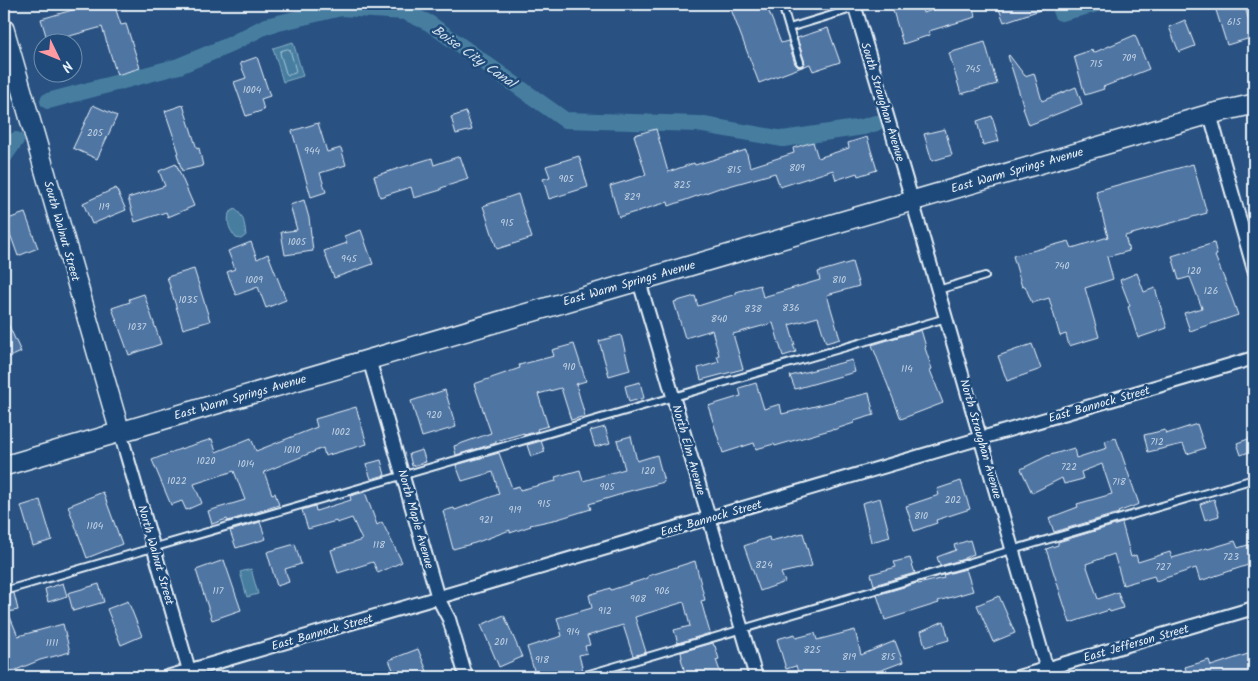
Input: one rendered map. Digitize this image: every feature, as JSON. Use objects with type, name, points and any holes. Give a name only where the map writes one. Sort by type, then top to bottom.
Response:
[{"type":"street","name":"South Straughan Avenue","points":[[855,6],[912,200]]},
{"type":"street","name":"South Walnut Street","points":[[4,29],[120,432]]},
{"type":"street","name":"East Warm Springs Avenue","points":[[4,466],[912,200],[1210,114],[1254,104]]},
{"type":"street","points":[[1210,114],[1254,270]]},
{"type":"street","name":"North Straughan Avenue","points":[[912,200],[1048,673]]},
{"type":"street","name":"North Elm Avenue","points":[[639,280],[756,677]]},
{"type":"street","name":"East Bannock Street","points":[[168,677],[190,674],[438,598],[1254,358]]},
{"type":"street","name":"North Maple Avenue","points":[[369,359],[438,598],[449,619],[466,677]]},
{"type":"street","name":"North Walnut Street","points":[[120,432],[190,674]]},
{"type":"street","name":"East Jefferson Street","points":[[1018,677],[1048,673],[1254,608]]},
{"type":"lane","points":[[782,4],[800,62]]},
{"type":"lane","points":[[789,28],[855,6]]},
{"type":"lane","points":[[938,290],[985,276]]},
{"type":"lane","points":[[4,591],[946,318]]},
{"type":"lane","points":[[579,677],[1254,479]]},
{"type":"water","points":[[293,42],[303,76],[283,82],[273,48]]},
{"type":"water","points":[[235,209],[241,215],[244,224],[246,235],[241,239],[236,238],[228,223],[229,213]]},
{"type":"water","points":[[251,569],[258,594],[247,597],[240,572]]},
{"type":"building","points":[[93,4],[114,4],[121,25],[126,24],[140,68],[117,75],[102,27],[82,33],[45,32],[41,19]]},
{"type":"building","points":[[729,4],[766,4],[781,43],[788,41],[795,64],[798,67],[802,67],[759,83]]},
{"type":"building","points":[[891,4],[921,4],[923,13],[953,4],[971,4],[976,17],[929,31],[930,35],[903,44]]},
{"type":"building","points":[[997,4],[1052,4],[1052,6],[1004,22]]},
{"type":"building","points":[[1214,4],[1244,4],[1254,37],[1227,45]]},
{"type":"building","points":[[1185,20],[1195,46],[1179,52],[1169,27]]},
{"type":"building","points":[[828,28],[840,62],[813,71],[810,64],[802,67],[805,63],[797,38]]},
{"type":"building","points":[[1135,35],[1149,69],[1103,87],[1104,89],[1085,95],[1074,56],[1092,50],[1093,53]]},
{"type":"building","points":[[985,42],[997,84],[961,94],[949,53]]},
{"type":"building","points":[[1009,55],[1025,76],[1034,73],[1042,101],[1076,87],[1082,104],[1029,125]]},
{"type":"building","points":[[257,57],[270,96],[261,99],[264,110],[246,116],[234,82],[246,78],[240,63]]},
{"type":"building","points":[[93,105],[117,116],[97,159],[73,148]]},
{"type":"building","points":[[183,105],[197,149],[199,148],[203,166],[182,171],[177,154],[179,153],[165,111]]},
{"type":"building","points":[[466,112],[472,130],[456,134],[451,117]]},
{"type":"building","points":[[992,116],[999,141],[983,145],[977,121]]},
{"type":"building","points":[[318,123],[327,152],[341,148],[346,165],[320,173],[326,192],[311,197],[292,131]]},
{"type":"building","points":[[656,129],[668,172],[694,163],[695,165],[746,150],[750,167],[794,153],[793,148],[813,142],[818,158],[849,148],[848,143],[867,137],[877,170],[858,176],[857,173],[836,180],[833,170],[780,187],[775,173],[722,187],[669,206],[668,202],[619,217],[610,186],[646,175],[634,135]]},
{"type":"building","points":[[945,129],[952,155],[932,161],[924,134]]},
{"type":"building","points":[[460,156],[468,179],[414,198],[411,187],[380,197],[374,176],[432,158],[434,165]]},
{"type":"building","points":[[579,156],[588,187],[549,199],[543,179],[550,177],[546,166]]},
{"type":"building","points":[[176,164],[194,206],[168,217],[166,212],[135,222],[128,198],[165,186],[159,171]]},
{"type":"building","points":[[1193,164],[1207,213],[1125,236],[1129,251],[1107,257],[1113,279],[1085,288],[1099,337],[1069,346],[1066,334],[1060,336],[1049,298],[1032,303],[1025,286],[1022,287],[1013,256],[1069,241],[1072,248],[1108,237],[1096,191]]},
{"type":"building","points":[[116,188],[126,210],[92,224],[83,203]]},
{"type":"building","points":[[518,194],[532,238],[497,249],[483,206]]},
{"type":"building","points":[[304,200],[309,218],[313,251],[285,255],[281,232],[297,230],[290,205]]},
{"type":"building","points":[[25,213],[38,248],[18,256],[5,220]]},
{"type":"building","points":[[361,230],[373,264],[334,278],[324,251],[347,243],[344,236]]},
{"type":"building","points":[[251,242],[257,259],[268,254],[286,300],[266,308],[258,287],[236,295],[227,272],[235,269],[228,251]]},
{"type":"building","points":[[1214,243],[1217,255],[1215,256],[1238,315],[1190,331],[1184,313],[1202,308],[1190,277],[1179,280],[1172,256]]},
{"type":"building","points":[[852,262],[859,286],[827,295],[840,339],[826,343],[818,317],[789,325],[796,352],[783,356],[773,323],[733,334],[743,369],[701,380],[698,368],[719,362],[712,330],[685,338],[674,302],[695,296],[698,306],[760,285],[763,297],[820,280],[818,272]]},
{"type":"building","points":[[194,269],[210,321],[183,329],[167,277]]},
{"type":"building","points":[[1137,273],[1144,292],[1155,288],[1167,328],[1138,338],[1128,307],[1130,306],[1120,280]]},
{"type":"building","points":[[144,294],[161,344],[129,355],[112,308],[130,302],[129,299]]},
{"type":"building","points":[[4,315],[21,352],[4,360]]},
{"type":"building","points":[[921,330],[932,369],[930,370],[943,403],[901,419],[872,345]]},
{"type":"building","points":[[621,335],[630,370],[609,376],[599,341]]},
{"type":"building","points":[[574,344],[586,381],[576,384],[585,416],[571,420],[561,388],[538,394],[548,426],[537,429],[538,431],[496,441],[496,443],[456,455],[454,446],[491,433],[474,384],[520,368],[519,365],[554,356],[552,350]]},
{"type":"building","points":[[1032,344],[1041,369],[1007,381],[998,356]]},
{"type":"building","points":[[852,360],[855,372],[795,389],[790,376]]},
{"type":"building","points":[[640,382],[644,398],[629,402],[625,386]]},
{"type":"building","points":[[756,383],[764,409],[780,404],[782,414],[869,393],[874,415],[833,430],[775,446],[774,444],[756,449],[754,443],[723,453],[708,406],[741,396],[739,388]]},
{"type":"building","points":[[445,390],[456,427],[422,437],[411,401]]},
{"type":"building","points":[[356,407],[367,444],[325,456],[323,448],[264,472],[272,494],[275,493],[279,505],[228,521],[227,519],[212,524],[208,511],[245,500],[234,471],[194,484],[202,503],[186,510],[182,501],[171,505],[152,460],[212,439],[216,452],[251,438],[256,451],[317,427],[315,419]]},
{"type":"building","points":[[1197,424],[1205,448],[1187,454],[1183,444],[1148,452],[1144,435],[1165,430],[1166,434]]},
{"type":"building","points":[[605,427],[610,443],[595,447],[590,431]]},
{"type":"building","points":[[631,436],[637,461],[657,455],[664,482],[589,504],[591,509],[530,525],[510,533],[510,530],[453,549],[443,511],[454,508],[455,510],[499,494],[493,472],[462,481],[456,465],[499,453],[512,488],[519,486],[520,490],[556,481],[555,477],[580,470],[583,481],[625,469],[617,440]]},
{"type":"building","points":[[1254,437],[1254,450],[1241,455],[1237,443]]},
{"type":"building","points":[[1116,438],[1139,504],[1119,513],[1054,532],[1049,518],[1078,507],[1077,504],[1112,494],[1102,464],[1081,472],[1083,479],[1064,484],[1062,478],[1032,493],[1021,469],[1047,456],[1074,448],[1076,458],[1107,448],[1105,441]]},
{"type":"building","points":[[541,441],[545,452],[531,457],[527,445]]},
{"type":"building","points":[[422,450],[426,462],[412,466],[409,454]]},
{"type":"building","points":[[381,460],[385,475],[371,479],[366,464]]},
{"type":"building","points":[[961,481],[970,509],[936,520],[937,523],[914,531],[906,506],[939,495],[937,489]]},
{"type":"building","points":[[103,492],[122,544],[87,558],[68,506]]},
{"type":"building","points":[[365,492],[377,525],[382,522],[402,562],[378,573],[373,562],[338,573],[331,550],[362,540],[352,518],[308,529],[302,510],[315,506],[316,511],[351,500],[350,496]]},
{"type":"building","points":[[880,498],[890,537],[871,542],[862,503]]},
{"type":"building","points":[[1214,499],[1219,516],[1205,520],[1200,504]]},
{"type":"building","points":[[40,500],[52,540],[33,546],[21,506]]},
{"type":"building","points":[[260,522],[266,539],[236,548],[230,531]]},
{"type":"building","points":[[1122,523],[1131,557],[1136,555],[1138,562],[1170,552],[1172,558],[1235,541],[1238,548],[1254,543],[1254,563],[1200,581],[1196,568],[1156,581],[1154,576],[1123,585],[1114,554],[1086,564],[1098,599],[1118,592],[1123,608],[1110,612],[1109,610],[1070,623],[1046,549],[1058,545],[1058,542]]},
{"type":"building","points":[[803,533],[812,566],[781,573],[785,582],[760,591],[744,546],[769,537],[770,541]]},
{"type":"building","points":[[970,540],[974,554],[940,566],[937,557],[956,550],[954,545]]},
{"type":"building","points":[[295,544],[301,564],[285,569],[289,582],[277,586],[267,552]]},
{"type":"building","points":[[910,558],[915,573],[874,585],[871,574],[896,567],[894,562]]},
{"type":"building","points":[[224,560],[241,610],[212,620],[196,570]]},
{"type":"building","points":[[695,561],[705,600],[701,601],[710,633],[678,643],[674,630],[690,626],[684,602],[635,617],[646,652],[633,656],[623,625],[587,636],[590,645],[585,646],[587,653],[579,655],[583,671],[576,673],[574,677],[558,677],[557,671],[536,677],[527,647],[562,636],[557,618],[592,608],[589,595],[610,588],[611,590]]},
{"type":"building","points":[[966,569],[973,591],[885,620],[877,595],[917,583],[944,578],[943,575]]},
{"type":"building","points":[[63,583],[67,596],[48,602],[45,589]]},
{"type":"building","points":[[99,584],[104,602],[73,611],[68,593]]},
{"type":"building","points":[[14,593],[18,610],[8,612],[18,636],[63,624],[70,652],[40,660],[4,675],[4,596]]},
{"type":"building","points":[[999,596],[1015,633],[993,642],[977,605]]},
{"type":"building","points":[[128,601],[142,636],[121,645],[107,609]]},
{"type":"building","points":[[504,615],[522,657],[499,667],[481,625]]},
{"type":"building","points":[[944,621],[949,640],[925,647],[921,631]]},
{"type":"building","points":[[855,630],[861,655],[895,641],[903,662],[863,677],[800,677],[796,666],[786,669],[777,639],[795,634],[796,638],[815,633],[817,640]]},
{"type":"building","points":[[713,643],[719,659],[716,660],[722,677],[686,677],[681,652]]},
{"type":"building","points":[[418,649],[427,671],[411,677],[396,677],[389,660]]},
{"type":"building","points":[[1254,652],[1254,677],[1185,677],[1187,674],[1185,667],[1209,660],[1211,666]]},
{"type":"waterway","name":"Boise City Canal","points":[[1061,13],[1097,4]]},
{"type":"waterway","name":"Boise City Canal","points":[[48,101],[179,66],[227,46],[266,26],[341,8],[405,12],[429,23],[565,120],[698,124],[783,139],[863,127],[876,123]]},
{"type":"waterway","name":"Boise City Canal","points":[[4,157],[16,140]]}]
